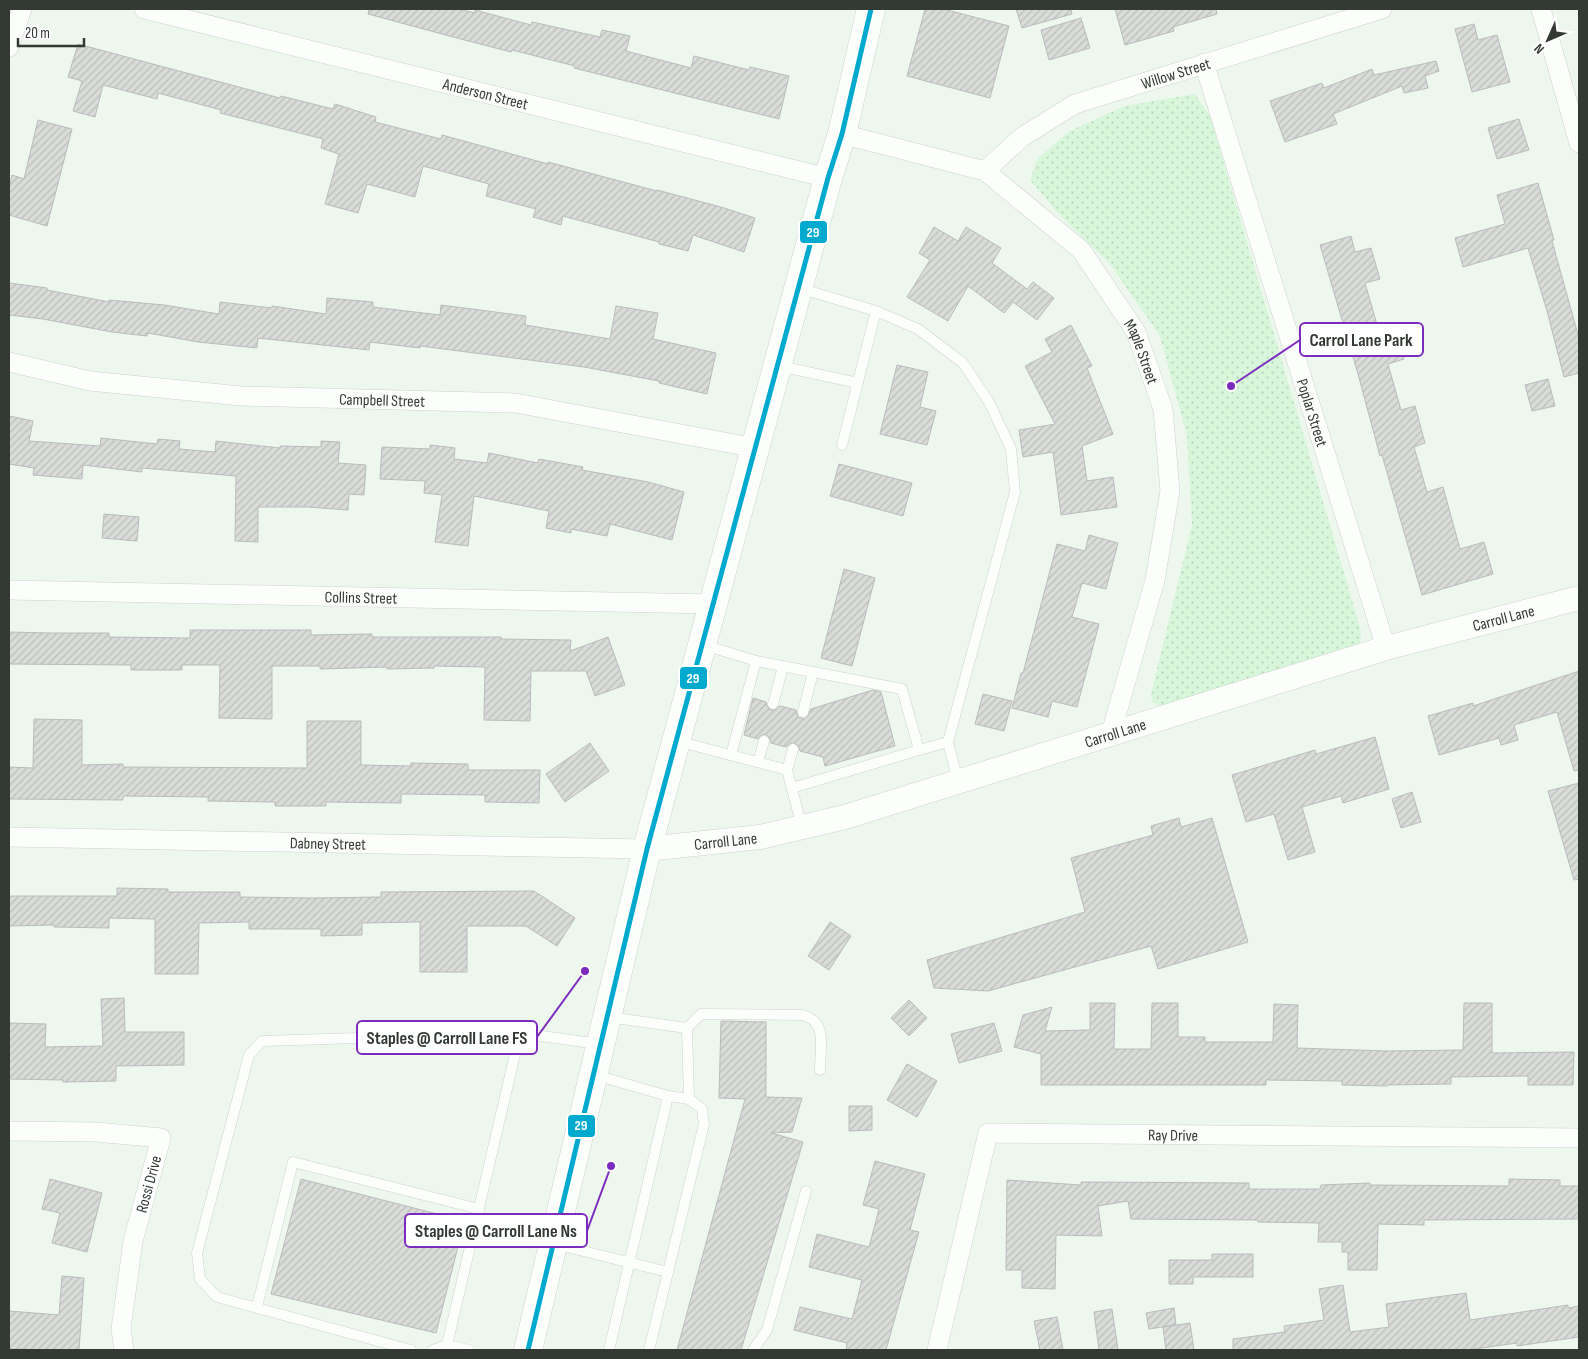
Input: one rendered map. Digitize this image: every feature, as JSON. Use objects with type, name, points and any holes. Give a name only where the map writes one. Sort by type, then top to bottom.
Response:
[{"type":"main road","points":[[528,1350],[647,849],[798,287],[842,134],[871,9]]},
{"type":"street","points":[[9,47],[22,9]]},
{"type":"street","name":"Anderson Street","points":[[144,9],[828,178]]},
{"type":"street","name":"Willow Street","points":[[985,171],[1022,137],[1075,104],[1382,9]]},
{"type":"street","points":[[1541,9],[1579,143]]},
{"type":"street","name":"Poplar Street","points":[[1204,63],[1386,648]]},
{"type":"street","name":"Maple Street","points":[[842,134],[985,171],[1081,250],[1136,332],[1163,408],[1170,491],[1155,580],[1111,732]]},
{"type":"street","name":"Campbell Street","points":[[9,362],[90,381],[241,396],[515,403],[756,448]]},
{"type":"street","name":"Collins Street","points":[[9,590],[714,604]]},
{"type":"street","name":"Carroll Lane","points":[[647,849],[760,837],[845,817],[1111,732],[1386,648],[1579,598]]},
{"type":"street","name":"Dabney Street","points":[[9,837],[647,849]]},
{"type":"street","name":"Rossi Drive","points":[[9,1131],[96,1132],[160,1138],[133,1241],[121,1329],[124,1350]]},
{"type":"street","name":"Ray Drive","points":[[937,1350],[988,1134],[1579,1138]]},
{"type":"lane","points":[[798,287],[876,311],[918,329],[963,363],[989,402],[1011,449],[1015,492],[948,742],[958,782]]},
{"type":"lane","points":[[842,445],[876,311]]},
{"type":"lane","points":[[778,366],[858,383]]},
{"type":"lane","points":[[703,645],[783,667],[902,689],[919,750]]},
{"type":"lane","points":[[732,756],[756,661]]},
{"type":"lane","points":[[773,704],[783,667]]},
{"type":"lane","points":[[802,712],[813,672]]},
{"type":"lane","points":[[677,741],[787,770]]},
{"type":"lane","points":[[758,762],[764,741]]},
{"type":"lane","points":[[792,788],[948,742]]},
{"type":"lane","points":[[793,749],[787,770],[802,827]]},
{"type":"lane","points":[[689,1099],[686,1028],[700,1014],[802,1014],[812,1017],[820,1027],[820,1070]]},
{"type":"lane","points":[[607,1017],[686,1028]]},
{"type":"lane","points":[[411,1350],[217,1296],[200,1279],[197,1253],[249,1055],[262,1041],[520,1033],[601,1044]]},
{"type":"lane","points":[[447,1345],[520,1033]]},
{"type":"lane","points":[[594,1075],[668,1096],[689,1099],[702,1109],[704,1124],[649,1350]]},
{"type":"lane","points":[[609,1350],[668,1096]]},
{"type":"lane","points":[[256,1307],[293,1162],[479,1209]]},
{"type":"lane","points":[[753,1350],[767,1330],[806,1191]]},
{"type":"lane","points":[[553,1244],[668,1272]]},
{"type":"lane","points":[[433,1350],[447,1345],[470,1350]]},
{"type":"green space","points":[[1195,94],[1210,116],[1361,631],[1360,644],[1160,707],[1152,701],[1151,694],[1192,525],[1187,436],[1160,336],[1110,264],[1058,213],[1030,180],[1038,158],[1070,131],[1125,106]]},
{"type":"building","points":[[369,9],[459,9],[475,13],[475,10],[531,25],[532,22],[600,37],[602,30],[630,36],[626,51],[691,68],[694,56],[749,70],[750,67],[789,76],[779,119],[574,68],[575,66],[512,50],[511,52],[453,37],[368,14]]},
{"type":"building","points":[[925,9],[943,9],[1009,26],[990,98],[907,76]]},
{"type":"building","points":[[1016,9],[1071,9],[1072,14],[1022,28]]},
{"type":"building","points":[[1115,9],[1216,9],[1217,14],[1173,27],[1174,31],[1125,45]]},
{"type":"building","points":[[1081,18],[1090,48],[1049,60],[1041,30]]},
{"type":"building","points":[[1474,24],[1478,40],[1497,35],[1510,82],[1472,92],[1455,29]]},
{"type":"building","points":[[78,44],[280,98],[281,96],[333,109],[335,104],[376,117],[375,122],[441,139],[442,135],[548,164],[548,162],[657,190],[755,218],[744,252],[693,235],[688,251],[563,216],[561,225],[533,217],[536,209],[486,196],[489,184],[423,166],[415,197],[367,184],[358,213],[325,204],[339,154],[321,148],[323,139],[220,113],[221,110],[158,93],[157,99],[103,85],[95,117],[73,111],[82,81],[68,77]]},
{"type":"building","points":[[1436,61],[1439,71],[1425,76],[1428,88],[1404,93],[1402,86],[1333,114],[1337,124],[1285,142],[1270,101],[1322,83],[1324,88],[1372,69],[1374,75]]},
{"type":"building","points":[[1519,119],[1529,150],[1497,159],[1488,128]]},
{"type":"building","points":[[38,120],[72,129],[47,226],[9,215],[9,188],[12,175],[24,179]]},
{"type":"building","points":[[1538,183],[1579,338],[1579,373],[1564,377],[1528,248],[1463,267],[1455,238],[1505,224],[1497,195]]},
{"type":"building","points":[[934,227],[958,241],[966,227],[1001,248],[992,263],[1027,289],[1033,282],[1054,298],[1037,320],[1013,302],[1004,313],[968,286],[948,321],[907,297],[930,260],[919,253]]},
{"type":"building","points":[[1351,236],[1355,252],[1371,248],[1380,279],[1365,283],[1382,342],[1398,337],[1404,359],[1388,364],[1401,410],[1415,406],[1425,443],[1414,447],[1427,492],[1443,487],[1460,549],[1484,542],[1493,574],[1422,595],[1320,245]]},
{"type":"building","points":[[9,283],[47,288],[47,290],[109,302],[109,300],[164,305],[219,314],[220,302],[272,308],[272,306],[326,314],[327,298],[373,302],[373,307],[440,315],[441,305],[526,316],[525,325],[610,339],[616,306],[658,313],[653,339],[716,353],[707,394],[659,383],[659,381],[584,367],[420,346],[420,348],[370,342],[369,350],[258,338],[257,348],[198,342],[148,333],[147,336],[112,332],[43,319],[9,315]]},
{"type":"building","points":[[1071,325],[1092,366],[1087,368],[1113,434],[1082,446],[1087,481],[1113,477],[1117,507],[1061,515],[1053,452],[1023,457],[1019,430],[1055,424],[1025,366],[1052,352],[1045,339]]},
{"type":"building","points":[[897,365],[928,372],[920,407],[936,411],[927,445],[880,434]]},
{"type":"building","points":[[1548,379],[1555,406],[1532,411],[1525,385]]},
{"type":"building","points":[[9,416],[33,421],[29,441],[100,446],[101,438],[157,444],[158,439],[180,441],[179,449],[215,452],[216,441],[280,448],[280,446],[321,447],[321,441],[340,442],[338,463],[366,465],[364,495],[349,494],[348,510],[308,507],[258,507],[258,542],[235,541],[236,476],[142,468],[142,472],[83,465],[82,479],[33,475],[34,468],[9,464]]},
{"type":"building","points":[[430,445],[455,448],[454,459],[487,463],[489,453],[538,463],[539,459],[583,467],[582,470],[648,482],[684,492],[672,540],[610,524],[607,536],[571,529],[571,533],[546,528],[549,511],[474,496],[468,546],[435,542],[442,495],[424,493],[425,481],[380,479],[382,447],[430,449]]},
{"type":"building","points":[[839,464],[912,483],[903,516],[830,496]]},
{"type":"building","points":[[104,514],[139,517],[137,541],[102,538]]},
{"type":"building","points":[[1089,535],[1118,543],[1106,589],[1082,583],[1072,617],[1099,624],[1077,707],[1052,701],[1048,717],[1012,708],[1057,544],[1085,551]]},
{"type":"building","points":[[844,569],[875,578],[852,666],[821,658]]},
{"type":"building","points":[[190,630],[311,630],[311,635],[372,634],[372,637],[501,637],[501,639],[571,640],[570,651],[608,637],[625,685],[595,696],[586,671],[531,671],[530,721],[484,720],[485,667],[434,666],[434,668],[320,669],[320,666],[272,666],[272,719],[219,718],[220,665],[182,665],[182,670],[131,670],[131,665],[9,664],[9,632],[109,633],[109,637],[190,638]]},
{"type":"building","points":[[1579,671],[1579,770],[1574,771],[1557,712],[1514,725],[1518,740],[1501,745],[1499,738],[1439,755],[1428,716],[1473,703],[1473,706]]},
{"type":"building","points":[[873,690],[881,692],[895,746],[825,766],[823,757],[800,751],[795,743],[791,743],[786,747],[771,743],[769,737],[765,734],[758,739],[744,735],[753,698],[766,702],[771,710],[775,710],[780,706],[796,710],[798,717],[804,719],[808,716],[811,709]]},
{"type":"building","points":[[983,694],[1012,701],[1004,731],[975,724]]},
{"type":"building","points":[[34,719],[82,720],[82,765],[123,764],[123,767],[307,768],[307,721],[361,721],[361,765],[411,766],[411,763],[468,764],[468,770],[540,770],[539,803],[485,802],[485,795],[401,794],[401,803],[326,802],[326,806],[275,806],[275,802],[208,801],[208,797],[123,796],[123,800],[9,799],[9,767],[33,768]]},
{"type":"building","points":[[1375,737],[1389,789],[1343,803],[1341,796],[1302,807],[1315,852],[1288,860],[1274,814],[1246,822],[1232,775],[1315,750],[1316,754]]},
{"type":"building","points":[[590,743],[609,771],[565,802],[546,774]]},
{"type":"building","points":[[1579,783],[1579,879],[1574,880],[1548,791]]},
{"type":"building","points":[[1412,792],[1421,822],[1401,828],[1392,799]]},
{"type":"building","points":[[1179,818],[1181,827],[1212,818],[1248,942],[1158,969],[1151,946],[988,991],[934,988],[927,960],[1085,912],[1071,858],[1153,835],[1151,826]]},
{"type":"building","points":[[117,888],[168,889],[168,892],[240,892],[240,897],[313,898],[381,897],[381,892],[534,891],[575,918],[557,946],[526,926],[467,926],[467,972],[420,972],[420,922],[362,923],[362,935],[321,936],[321,929],[249,929],[249,922],[199,923],[198,974],[155,974],[155,919],[109,918],[109,928],[54,927],[54,925],[9,926],[9,896],[117,896]]},
{"type":"building","points":[[830,922],[851,936],[829,970],[808,956]]},
{"type":"building","points":[[124,998],[125,1032],[184,1032],[184,1065],[116,1066],[116,1081],[63,1082],[63,1080],[9,1079],[9,1023],[46,1024],[45,1047],[103,1046],[101,999]]},
{"type":"building","points":[[909,1000],[927,1018],[909,1036],[891,1018]]},
{"type":"building","points":[[1090,1003],[1115,1003],[1114,1049],[1151,1049],[1152,1003],[1178,1003],[1178,1037],[1205,1037],[1205,1042],[1273,1042],[1274,1004],[1298,1005],[1297,1048],[1387,1051],[1463,1050],[1464,1003],[1492,1003],[1492,1053],[1574,1052],[1573,1085],[1528,1085],[1528,1076],[1451,1077],[1451,1084],[1387,1086],[1342,1085],[1342,1081],[1266,1080],[1266,1085],[1041,1085],[1041,1054],[1014,1047],[1023,1015],[1052,1007],[1045,1031],[1090,1030]]},
{"type":"building","points":[[721,1021],[766,1022],[766,1097],[802,1098],[792,1132],[771,1133],[803,1142],[741,1350],[677,1350],[745,1099],[719,1098]]},
{"type":"building","points":[[994,1023],[1002,1051],[959,1063],[951,1034]]},
{"type":"building","points":[[907,1064],[937,1081],[917,1117],[887,1100]]},
{"type":"building","points":[[849,1106],[872,1106],[872,1130],[849,1131]]},
{"type":"building","points":[[875,1161],[925,1174],[910,1230],[919,1232],[886,1350],[846,1350],[847,1343],[794,1330],[800,1307],[852,1319],[862,1280],[809,1267],[817,1234],[869,1247],[879,1209],[863,1205]]},
{"type":"building","points":[[50,1179],[102,1193],[87,1252],[52,1243],[60,1213],[42,1209]]},
{"type":"building","points":[[301,1179],[441,1215],[440,1220],[463,1227],[436,1333],[271,1294]]},
{"type":"building","points":[[1509,1179],[1560,1180],[1560,1186],[1579,1186],[1579,1219],[1424,1220],[1424,1225],[1378,1224],[1377,1270],[1348,1270],[1348,1252],[1342,1252],[1342,1242],[1318,1242],[1319,1223],[1258,1222],[1258,1220],[1131,1219],[1128,1201],[1098,1206],[1102,1236],[1056,1235],[1055,1289],[1022,1288],[1022,1270],[1006,1270],[1007,1180],[1081,1185],[1081,1182],[1249,1183],[1249,1189],[1320,1189],[1321,1185],[1370,1183],[1370,1185],[1509,1186]]},
{"type":"building","points":[[1212,1254],[1253,1254],[1253,1277],[1193,1277],[1193,1284],[1169,1284],[1169,1260],[1212,1260]]},
{"type":"building","points":[[62,1276],[84,1278],[79,1350],[9,1349],[9,1311],[59,1315]]},
{"type":"building","points":[[1343,1285],[1350,1332],[1389,1327],[1386,1304],[1466,1293],[1470,1320],[1568,1305],[1568,1308],[1579,1306],[1579,1337],[1517,1346],[1517,1343],[1468,1350],[1233,1350],[1233,1339],[1285,1332],[1284,1326],[1324,1320],[1319,1289]]},
{"type":"building","points":[[1174,1308],[1176,1325],[1149,1329],[1146,1313]]},
{"type":"building","points":[[1112,1309],[1118,1350],[1099,1350],[1094,1312]]},
{"type":"building","points":[[1057,1317],[1063,1350],[1040,1350],[1034,1321]]},
{"type":"building","points":[[1190,1323],[1194,1350],[1166,1350],[1163,1327]]},
{"type":"transit line","name":"29","points":[[528,1350],[647,849],[828,178],[842,134],[871,9]]},
{"type":"place","name":"Carrol Lane Park","points":[[1231,386]]},
{"type":"place","name":"Staples @ Carroll Lane FS","points":[[585,971]]},
{"type":"place","name":"Staples @ Carroll Lane Ns","points":[[611,1166]]}]
